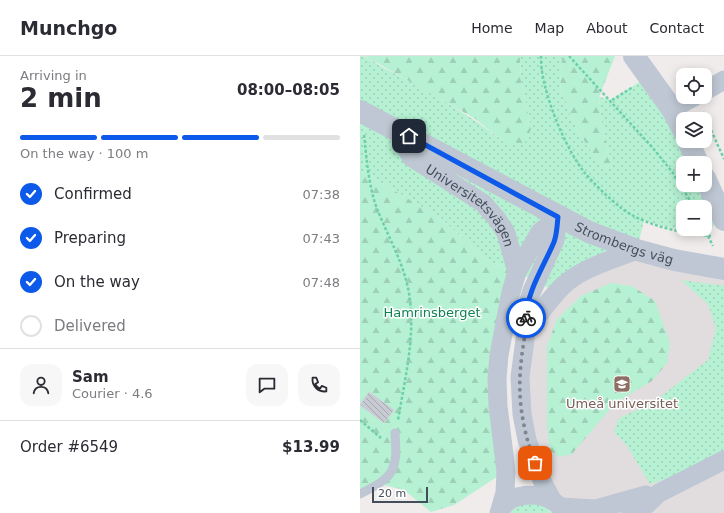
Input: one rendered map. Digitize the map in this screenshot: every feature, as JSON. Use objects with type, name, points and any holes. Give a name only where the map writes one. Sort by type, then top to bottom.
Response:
[{"type":"street","points":[[634,56],[676,117]]},
{"type":"street","points":[[712,87],[724,80]]},
{"type":"street","points":[[672,109],[698,104]]},
{"type":"street","name":"Strombergs väg","points":[[360,111],[558,217],[589,232],[637,250],[674,260],[724,269]]},
{"type":"street","name":"Universitetsvägen","points":[[396,129],[411,157],[477,200],[497,219],[506,233],[517,272]]},
{"type":"street","points":[[709,192],[718,228]]},
{"type":"street","points":[[558,217],[555,240],[532,291],[526,309],[526,332],[520,377],[522,414],[529,446],[542,483],[559,507]]},
{"type":"street","name":"Universitetsvägen","points":[[499,511],[505,493],[506,471],[498,406],[497,379],[502,336],[517,272],[540,232],[558,217]]},
{"type":"street","points":[[526,332],[556,292],[567,283],[589,268],[637,250]]},
{"type":"street","points":[[630,513],[645,506],[659,493],[724,460]]},
{"type":"street","points":[[499,511],[512,499],[529,494],[541,496],[559,507],[596,509],[640,496],[659,493]]},
{"type":"lane","points":[[360,494],[380,484],[394,468],[397,451],[395,433]]},
{"type":"path","points":[[541,56],[543,79],[550,108],[566,141],[584,172],[622,208],[644,220],[662,226],[718,228]]},
{"type":"path","points":[[569,56],[652,146],[673,173],[690,200]]},
{"type":"path","points":[[698,104],[724,159]]},
{"type":"path","points":[[360,111],[373,193],[379,215],[403,266],[409,293],[412,322],[407,366],[395,433]]},
{"type":"path","points":[[360,420],[397,451]]},
{"type":"shaded area","name":"Umeå universitet","points":[[637,250],[724,269],[724,513],[564,513],[560,507],[520,392],[541,313],[548,304]]},
{"type":"green space","points":[[360,56],[369,59],[447,102],[506,143],[531,127],[521,80],[520,56],[562,56],[560,89],[577,130],[605,172],[611,161],[602,126],[599,97],[612,100],[648,76],[676,125],[676,148],[689,148],[694,156],[676,156],[676,192],[709,192],[721,213],[712,227],[712,200],[676,200],[676,229],[644,220],[637,250],[556,292],[517,272],[486,260],[442,219],[360,170]]},
{"type":"green space","points":[[365,56],[520,56],[521,80],[531,127],[528,140],[520,146],[506,143],[474,118]]},
{"type":"green space","points":[[562,56],[615,56],[599,97],[602,126],[611,161],[605,172],[577,130],[560,89]]},
{"type":"green space","name":"Hamrinsberget","points":[[360,170],[442,219],[486,260],[517,272],[502,336],[506,471],[454,505],[431,512],[404,490],[380,484],[360,494]]},
{"type":"green space","points":[[681,280],[724,286],[724,450],[669,478],[650,484],[627,446],[614,432],[619,418],[651,404],[708,360],[716,328],[708,304]]},
{"type":"green space","points":[[611,283],[632,286],[655,301],[670,343],[667,363],[652,381],[615,403],[572,454],[559,457],[550,450],[547,428],[547,346],[557,319],[581,296]]},
{"type":"green space","points":[[525,502],[543,505],[552,513],[508,513]]},
{"type":"building","points":[[369,392],[394,410],[384,423],[360,405]]},
{"type":"way so far","points":[[526,318],[526,332],[521,364],[520,392],[527,440],[535,463]]},
{"type":"place","name":"Umeå universitet","points":[[622,384]]},
{"type":"route","points":[[409,136],[500,184],[558,217],[555,240],[532,291],[526,309],[526,318]]}]
